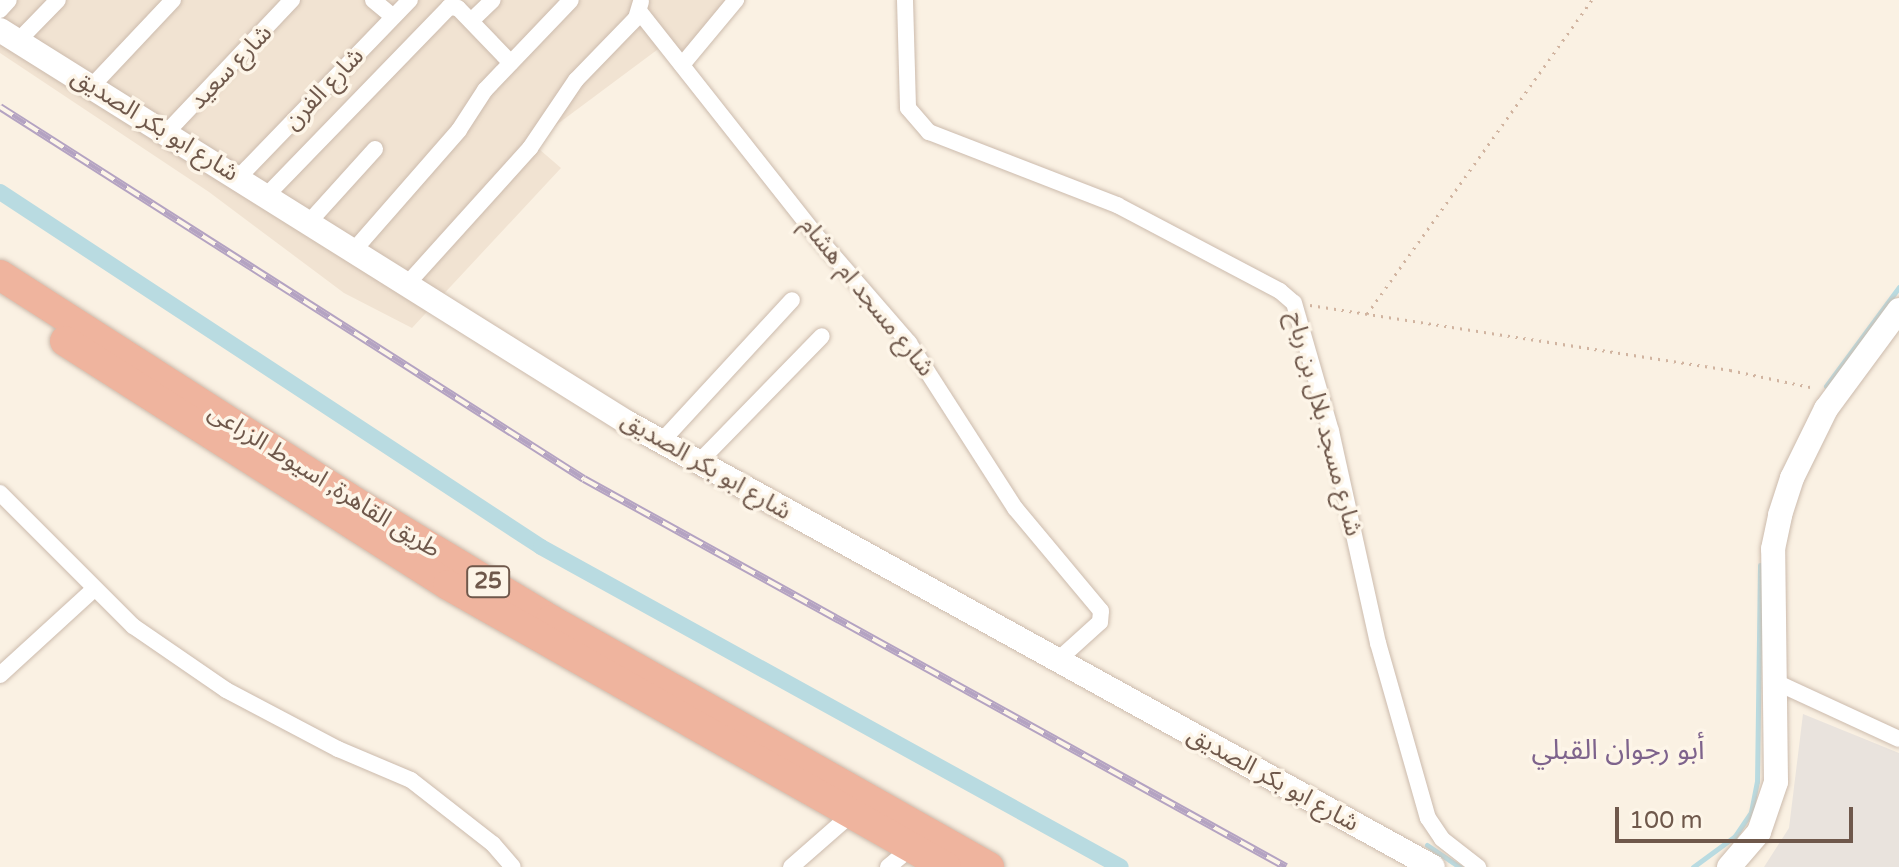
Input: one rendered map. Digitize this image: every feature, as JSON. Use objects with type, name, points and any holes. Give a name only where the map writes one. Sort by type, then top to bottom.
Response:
[{"type":"highway","name":"طريق القاهرة, اسيوط الزراعى","points":[[0,275],[284,470]]},
{"type":"highway","name":"طريق القاهرة, اسيوط الزراعى","points":[[0,299],[454,575],[860,806],[989,867]]},
{"type":"highway","name":"طريق القاهرة, اسيوط الزراعى","points":[[860,806],[929,860]]},
{"type":"street","points":[[0,10],[9,0]]},
{"type":"street","points":[[9,35],[58,0]]},
{"type":"street","points":[[92,86],[173,0]]},
{"type":"street","name":"شارع سعيد","points":[[167,132],[292,0]]},
{"type":"street","points":[[373,0],[393,17]]},
{"type":"street","name":"شارع الفرن","points":[[239,177],[410,0]]},
{"type":"street","points":[[471,21],[493,0]]},
{"type":"street","points":[[355,249],[459,130],[485,90],[571,0]]},
{"type":"street","points":[[682,65],[736,0]]},
{"type":"street","name":"شارع مسجد بلال بن رباح","points":[[905,0],[906,99],[914,118],[929,132],[1117,205],[1280,291],[1294,303],[1331,431],[1378,643],[1428,818],[1442,839],[1478,867]]},
{"type":"street","points":[[409,282],[530,148],[576,80],[640,6]]},
{"type":"street","name":"شارع مسجد ام هشام","points":[[640,6],[682,65],[909,343],[1015,508],[1101,611],[1100,622],[1058,660]]},
{"type":"street","points":[[267,195],[449,7],[456,7],[511,63]]},
{"type":"street","name":"شارع ابو بكر الصديق","points":[[9,35],[661,442],[1433,867]]},
{"type":"street","points":[[310,221],[375,149]]},
{"type":"street","points":[[661,442],[792,300]]},
{"type":"street","points":[[1729,867],[1759,832],[1770,808],[1778,683],[1773,562],[1780,515],[1807,443],[1837,393],[1899,310]]},
{"type":"street","points":[[698,463],[822,336]]},
{"type":"street","points":[[0,493],[92,591],[133,626],[226,690],[338,749],[411,780],[493,844],[513,867]]},
{"type":"street","points":[[0,675],[92,591]]},
{"type":"street","points":[[1778,683],[1899,739]]},
{"type":"street","points":[[791,867],[860,806]]},
{"type":"street","points":[[888,867],[929,860]]},
{"type":"path","points":[[1367,314],[1592,0]]},
{"type":"path","points":[[1294,303],[1730,370],[1837,393]]},
{"type":"shaded area","points":[[0,0],[738,0],[680,59],[669,41],[532,143],[561,168],[412,328],[344,293],[209,192],[0,53]]},
{"type":"shaded area","points":[[1803,714],[1899,753],[1899,867],[1764,867],[1789,828]]},
{"type":"waterway","points":[[0,192],[541,547],[1121,867]]},
{"type":"waterway","points":[[1826,386],[1899,287]]},
{"type":"waterway","points":[[1693,867],[1735,836],[1751,812],[1757,782],[1760,565]]},
{"type":"waterway","points":[[1427,845],[1460,867]]},
{"type":"railway","points":[[0,107],[584,479],[1286,867]]},
{"type":"district","name":"أبو رجوان القبلي","points":[[1618,750]]}]
